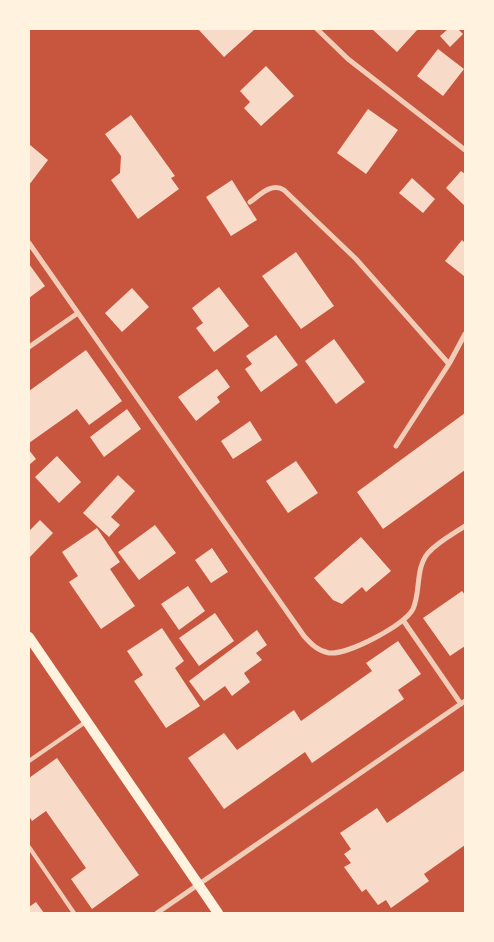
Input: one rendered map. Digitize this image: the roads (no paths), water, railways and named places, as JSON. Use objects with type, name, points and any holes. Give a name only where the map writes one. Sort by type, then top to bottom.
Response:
[{"type":"main road","points":[[29,637],[218,913]]},
{"type":"street","points":[[317,29],[348,59],[465,150]]},
{"type":"street","points":[[250,202],[274,186],[279,186],[284,190],[356,259],[449,364]]},
{"type":"street","points":[[29,243],[311,644],[329,652],[340,652],[375,637],[403,620],[412,611],[416,599],[420,567],[427,555],[465,526]]},
{"type":"street","points":[[29,347],[78,313]]},
{"type":"street","points":[[396,446],[449,364],[465,334]]},
{"type":"street","points":[[157,913],[463,702],[403,620]]},
{"type":"lane","points":[[29,761],[86,721]]},
{"type":"lane","points":[[29,847],[74,913]]}]
